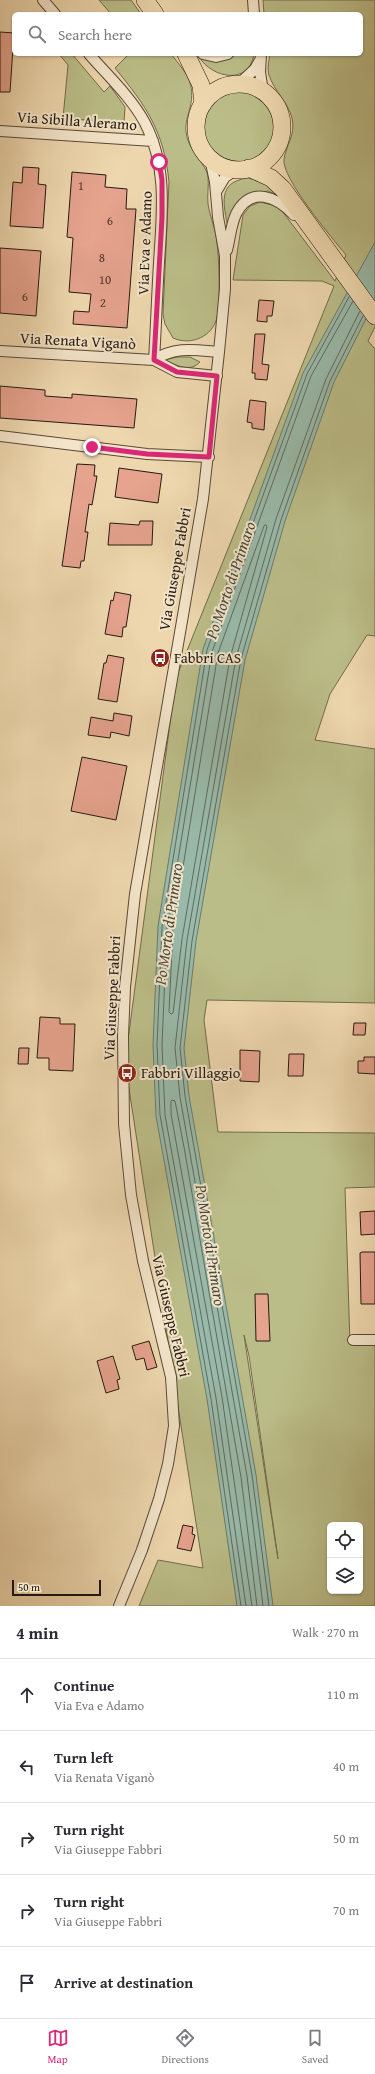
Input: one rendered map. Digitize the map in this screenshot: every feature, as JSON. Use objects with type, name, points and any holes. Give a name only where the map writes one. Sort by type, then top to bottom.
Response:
[{"type":"main road","points":[[192,56],[201,85],[202,104],[196,121],[197,133],[201,146],[210,158],[223,166],[243,169],[271,178],[284,189],[375,316]]},
{"type":"main road","points":[[193,56],[215,79],[235,85],[253,86],[263,92],[274,102],[281,118],[280,137],[275,149],[266,159],[243,169]]},
{"type":"main road","points":[[202,104],[218,89],[235,85]]},
{"type":"main road","points":[[275,149],[277,166],[284,189]]},
{"type":"street","points":[[43,0],[53,12]]},
{"type":"street","points":[[149,5],[157,12]]},
{"type":"street","name":"Via Eva e Adamo","points":[[91,56],[138,111],[153,141],[161,170],[163,198],[154,360]]},
{"type":"street","points":[[204,56],[220,56]]},
{"type":"street","points":[[235,85],[255,68],[260,57]]},
{"type":"street","points":[[260,57],[260,72],[263,92]]},
{"type":"street","name":"Via Sibilla Aleramo","points":[[0,131],[153,141]]},
{"type":"street","name":"Via Giuseppe Fabbri","points":[[119,1606],[142,1550],[160,1499],[171,1450],[174,1412],[171,1377],[142,1255],[128,1176],[123,1077],[126,981],[141,853],[199,523],[209,457],[220,352],[226,256],[210,158]]},
{"type":"street","points":[[216,192],[225,177],[243,169]]},
{"type":"street","points":[[226,256],[237,213],[247,202],[262,196],[272,198],[282,204],[325,247]]},
{"type":"street","name":"Via Renata Viganò","points":[[154,360],[163,354],[176,350],[220,352]]},
{"type":"street","name":"Via Renata Viganò","points":[[0,351],[154,360],[177,372],[217,376]]},
{"type":"street","points":[[0,436],[147,454],[209,457]]},
{"type":"street","points":[[353,1340],[375,1340]]},
{"type":"green space","points":[[99,0],[131,0],[140,12],[109,12]]},
{"type":"green space","points":[[263,0],[375,0],[375,327],[368,341],[375,349],[375,636],[367,635],[330,694],[315,740],[375,749],[375,1003],[207,1000],[204,1020],[218,1132],[375,1133],[375,1187],[345,1188],[350,1344],[375,1345],[375,1606],[139,1606],[158,1560],[203,1568],[125,1063],[176,678],[334,286],[322,281],[233,280],[243,215],[250,206],[260,202],[276,206],[282,211],[335,281],[346,255],[299,194],[285,168],[285,154],[293,130],[292,118],[268,73],[270,56],[363,56],[363,12],[264,12]],"holes":[[[244,1335],[249,1356],[278,1559]]]},
{"type":"green space","points":[[61,56],[74,56],[104,92],[110,86],[125,107],[124,121],[121,124],[115,128],[109,129],[98,126],[96,121],[63,118],[68,65]]},
{"type":"green space","points":[[127,56],[173,56],[185,73],[191,85],[192,99],[186,123],[186,132],[190,146],[207,172],[208,204],[216,238],[219,283],[219,305],[216,321],[209,332],[198,339],[185,341],[173,338],[165,324],[163,314],[169,182],[167,164],[163,148],[152,120],[136,95],[115,68]]},
{"type":"green space","points":[[233,56],[253,56],[251,64],[245,71],[238,75],[221,74],[212,70],[199,57],[214,61],[228,59]]},
{"type":"green space","points":[[239,91],[259,97],[269,107],[275,127],[269,147],[259,157],[239,163],[219,157],[209,147],[203,127],[209,107],[219,97]]},
{"type":"green space","points":[[248,178],[265,183],[277,195],[268,191],[251,194],[228,228],[224,196],[231,184],[238,180]]},
{"type":"green space","points":[[177,357],[190,357],[200,362],[187,368],[165,360]]},
{"type":"water","name":"Po Morto di Primaro","points":[[375,242],[375,301],[334,382],[285,521],[245,660],[196,941],[184,1048],[189,1096],[256,1475],[273,1606],[237,1606],[207,1399],[156,1116],[153,1045],[158,926],[203,649],[303,373]]},
{"type":"building","points":[[0,32],[12,33],[12,56],[10,92],[0,92]]},
{"type":"building","points":[[23,167],[39,168],[38,184],[46,185],[43,228],[10,226],[13,182],[22,183]]},
{"type":"building","points":[[72,172],[106,175],[105,187],[127,189],[126,209],[136,209],[127,328],[73,324],[74,311],[89,312],[91,294],[69,292],[73,238],[67,237]]},
{"type":"building","points":[[0,248],[41,251],[36,316],[0,313]]},
{"type":"building","points":[[259,300],[274,301],[272,316],[267,316],[267,322],[257,321]]},
{"type":"building","points":[[255,334],[265,334],[262,364],[269,365],[267,380],[255,379],[255,373],[252,373]]},
{"type":"building","points":[[0,386],[45,390],[45,396],[72,398],[72,394],[137,399],[134,428],[0,418]]},
{"type":"building","points":[[250,400],[266,402],[264,430],[252,428],[252,423],[247,422]]},
{"type":"building","points":[[77,464],[95,465],[94,476],[97,476],[92,505],[89,504],[85,532],[88,532],[84,561],[81,561],[80,568],[62,566]]},
{"type":"building","points":[[119,468],[162,474],[158,503],[115,497]]},
{"type":"building","points":[[140,521],[153,521],[152,545],[108,545],[110,523],[139,525]]},
{"type":"building","points":[[115,592],[131,595],[126,627],[123,627],[122,637],[105,634],[111,600],[113,601]]},
{"type":"building","points":[[108,655],[124,658],[117,702],[98,699],[104,663],[106,663]]},
{"type":"building","points":[[114,713],[132,716],[129,736],[111,732],[110,738],[88,735],[91,717],[113,721]]},
{"type":"building","points":[[82,757],[127,766],[116,820],[71,811]]},
{"type":"building","points":[[40,1017],[60,1018],[60,1024],[75,1024],[73,1071],[49,1070],[49,1058],[37,1058]]},
{"type":"building","points":[[354,1023],[366,1023],[365,1035],[353,1035]]},
{"type":"building","points":[[19,1048],[29,1048],[28,1064],[18,1064]]},
{"type":"building","points":[[240,1050],[260,1051],[259,1082],[240,1081]]},
{"type":"building","points":[[289,1054],[304,1054],[303,1076],[288,1076]]},
{"type":"building","points":[[364,1057],[375,1057],[375,1074],[358,1073],[358,1061],[364,1061]]},
{"type":"building","points":[[375,1211],[375,1234],[361,1235],[360,1212]]},
{"type":"building","points":[[375,1252],[375,1304],[361,1304],[360,1253]]},
{"type":"building","points":[[255,1294],[268,1294],[270,1341],[256,1341]]},
{"type":"building","points":[[149,1341],[157,1367],[147,1370],[144,1358],[136,1360],[132,1346]]},
{"type":"building","points":[[113,1356],[120,1379],[117,1380],[119,1389],[106,1393],[97,1361]]},
{"type":"building","points":[[183,1525],[193,1527],[192,1534],[195,1535],[191,1551],[177,1548]]},
{"type":"place","name":"Fabbri CAS","points":[[160,658]]},
{"type":"place","name":"Fabbri Villaggio","points":[[127,1073]]},
{"type":"route","points":[[92,447],[147,454],[209,457],[217,376],[177,372],[154,360],[163,198],[159,162]]}]
